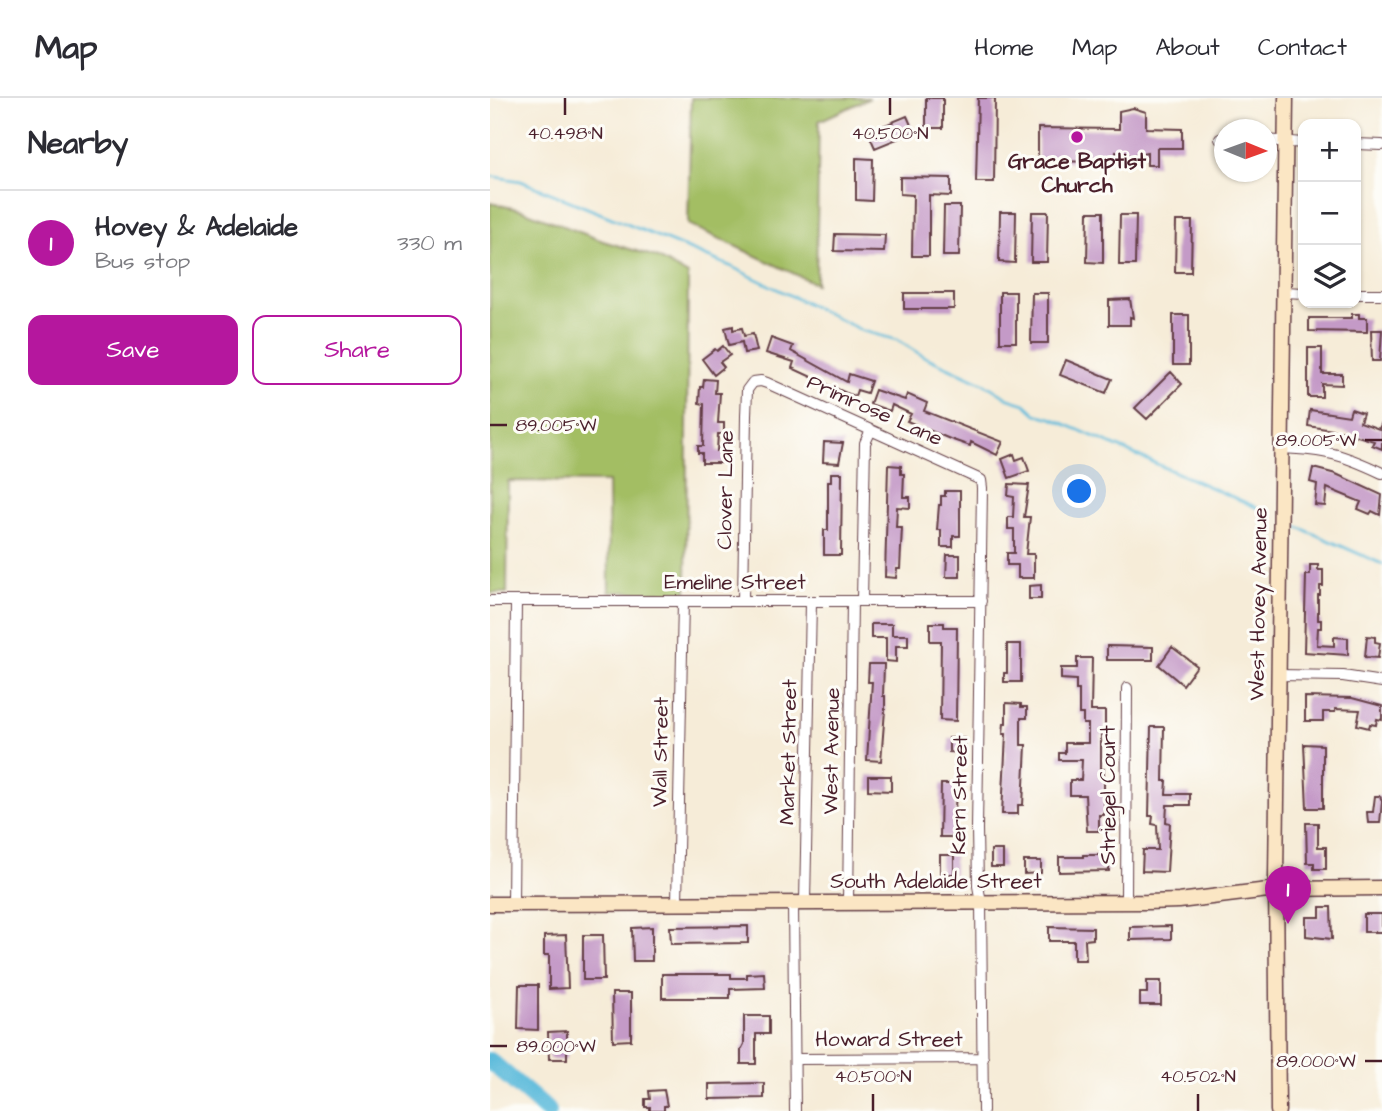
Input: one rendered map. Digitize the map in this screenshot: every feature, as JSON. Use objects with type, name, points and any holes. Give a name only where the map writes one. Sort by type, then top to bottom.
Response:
[{"type":"main road","name":"West Hovey Avenue","points":[[1278,1111],[1276,889],[1286,98]]},
{"type":"main road","name":"South Adelaide Street","points":[[490,904],[1126,902],[1179,901],[1276,889],[1382,888]]},
{"type":"street","points":[[1277,141],[1298,143]]},
{"type":"street","points":[[1361,144],[1382,145]]},
{"type":"street","points":[[1284,292],[1298,293]]},
{"type":"street","points":[[1361,294],[1382,294]]},
{"type":"street","name":"Primrose Lane","points":[[753,382],[767,383],[981,480]]},
{"type":"street","name":"Clover Lane","points":[[743,601],[746,403],[747,390],[753,382]]},
{"type":"street","name":"West Avenue","points":[[848,902],[857,601],[865,443],[871,430]]},
{"type":"street","points":[[1282,448],[1328,451],[1382,473]]},
{"type":"street","name":"Kern Street","points":[[981,480],[977,840],[981,902],[983,1111]]},
{"type":"street","name":"Emeline Street","points":[[490,601],[981,601]]},
{"type":"street","points":[[513,904],[516,601]]},
{"type":"street","name":"Wall Street","points":[[677,903],[683,601]]},
{"type":"street","name":"Market Street","points":[[795,1111],[799,903],[811,602]]},
{"type":"street","points":[[1278,676],[1343,676],[1382,682]]},
{"type":"street","name":"Striegel Court","points":[[1126,902],[1127,688]]},
{"type":"street","name":"Howard Street","points":[[796,1059],[983,1058]]},
{"type":"green space","points":[[691,98],[870,98],[819,121],[816,284],[688,224]]},
{"type":"green space","points":[[490,203],[522,210],[603,241],[656,257],[688,275],[686,593],[609,592],[608,482],[508,481],[507,593],[490,593]]},
{"type":"building","points":[[926,98],[943,98],[943,128],[926,128]]},
{"type":"building","points":[[978,98],[995,98],[994,182],[976,182]]},
{"type":"building","name":"Grace Baptist Church","points":[[1133,108],[1146,112],[1146,128],[1182,129],[1182,148],[1157,148],[1157,165],[1147,165],[1147,153],[1132,156],[1116,152],[1116,159],[1110,159],[1110,162],[1038,161],[1038,128],[1119,129],[1119,111]]},
{"type":"building","points":[[907,116],[914,132],[875,148],[868,132]]},
{"type":"building","points":[[856,158],[873,159],[872,201],[856,200]]},
{"type":"building","points":[[900,177],[951,178],[951,196],[929,195],[929,256],[912,256],[913,195],[900,194]]},
{"type":"building","points":[[944,206],[960,206],[959,256],[943,256]]},
{"type":"building","points":[[1000,212],[1016,212],[1015,263],[999,262]]},
{"type":"building","points":[[1032,212],[1048,212],[1047,262],[1031,262]]},
{"type":"building","points":[[1088,212],[1103,212],[1103,263],[1087,262]]},
{"type":"building","points":[[1120,215],[1136,215],[1135,265],[1119,265]]},
{"type":"building","points":[[1176,221],[1192,221],[1191,272],[1175,272]]},
{"type":"building","points":[[835,234],[885,235],[884,252],[834,251]]},
{"type":"building","points":[[1000,292],[1016,292],[1016,342],[1000,342]]},
{"type":"building","points":[[904,293],[954,293],[954,309],[904,309]]},
{"type":"building","points":[[1032,293],[1048,293],[1048,343],[1031,343]]},
{"type":"building","points":[[1130,299],[1133,318],[1130,317],[1130,325],[1109,325],[1109,300]]},
{"type":"building","points":[[1352,314],[1367,318],[1367,332],[1309,331],[1309,318],[1352,318]]},
{"type":"building","points":[[1173,315],[1189,315],[1189,365],[1173,365]]},
{"type":"building","points":[[733,326],[733,330],[742,328],[744,336],[753,334],[757,351],[744,353],[742,342],[729,345],[725,328]]},
{"type":"building","points":[[1371,330],[1382,330],[1380,361],[1372,361]]},
{"type":"building","points":[[771,338],[793,346],[791,351],[847,382],[849,374],[871,381],[867,393],[857,390],[855,396],[846,393],[792,368],[794,362],[766,353]]},
{"type":"building","points":[[723,346],[730,355],[720,362],[724,367],[714,375],[702,359]]},
{"type":"building","points":[[1308,348],[1322,348],[1322,374],[1342,374],[1342,385],[1322,384],[1322,397],[1308,397]]},
{"type":"building","points":[[1066,360],[1112,379],[1106,393],[1060,375]]},
{"type":"building","points":[[1171,372],[1182,384],[1147,419],[1135,408]]},
{"type":"building","points":[[704,379],[716,380],[715,393],[720,393],[718,423],[724,423],[724,434],[718,434],[717,451],[724,451],[724,463],[702,463],[702,453],[698,453],[698,446],[703,446],[704,404],[699,403],[700,387],[703,387]]},
{"type":"building","points":[[875,390],[905,400],[907,394],[927,403],[924,411],[1003,442],[997,455],[971,442],[970,446],[907,421],[911,414],[892,405],[890,411],[870,404]]},
{"type":"building","points":[[1351,409],[1363,413],[1360,422],[1379,429],[1382,422],[1382,449],[1372,445],[1374,441],[1344,432],[1308,426],[1310,410],[1349,416]]},
{"type":"building","points":[[824,442],[843,443],[839,463],[823,462]]},
{"type":"building","points":[[1014,454],[1016,460],[1024,457],[1029,471],[1009,478],[1002,459]]},
{"type":"building","points":[[888,465],[901,466],[901,474],[904,474],[903,497],[910,497],[910,508],[897,507],[896,527],[902,527],[900,569],[897,569],[896,578],[885,577]]},
{"type":"building","points":[[1313,468],[1336,474],[1382,495],[1380,515],[1358,509],[1361,502],[1327,488],[1325,506],[1315,505],[1317,484],[1310,482]]},
{"type":"building","points":[[831,473],[842,473],[841,555],[824,555],[824,530],[828,530],[828,481],[831,481]]},
{"type":"building","points":[[1009,484],[1029,485],[1024,517],[1030,517],[1026,554],[1034,554],[1034,578],[1018,578],[1018,565],[1007,565],[1007,553],[1014,553],[1014,529],[1008,529],[1008,517],[1013,517],[1014,497],[1008,496]]},
{"type":"building","points":[[945,491],[960,491],[960,536],[953,536],[953,547],[941,547],[941,530],[937,530],[939,505]]},
{"type":"building","points":[[947,555],[960,555],[960,577],[946,577]]},
{"type":"building","points":[[1310,565],[1318,565],[1318,570],[1323,570],[1323,586],[1320,586],[1318,595],[1318,620],[1321,620],[1321,628],[1318,628],[1317,645],[1334,646],[1334,637],[1348,638],[1348,655],[1304,652],[1306,575],[1310,575]]},
{"type":"building","points":[[1041,585],[1041,599],[1029,599],[1029,586]]},
{"type":"building","points":[[930,623],[957,627],[956,721],[940,720],[941,641],[930,641]]},
{"type":"building","points":[[871,624],[892,624],[892,635],[908,635],[908,646],[896,646],[896,662],[886,661],[886,638],[871,638]]},
{"type":"building","points":[[1367,636],[1375,637],[1375,642],[1380,643],[1378,658],[1365,657]]},
{"type":"building","points":[[1007,644],[1021,644],[1021,682],[1004,682],[1004,673],[1007,673]]},
{"type":"building","points":[[1107,646],[1153,647],[1153,660],[1107,660]]},
{"type":"building","points":[[1172,647],[1197,666],[1183,685],[1159,665]]},
{"type":"building","points":[[1077,658],[1092,658],[1091,711],[1105,711],[1105,735],[1101,735],[1104,815],[1099,815],[1099,831],[1087,831],[1085,795],[1070,795],[1070,780],[1081,780],[1082,760],[1059,760],[1059,753],[1065,753],[1065,743],[1088,743],[1088,724],[1083,724],[1083,714],[1079,714],[1079,690],[1076,690],[1076,680],[1061,679],[1061,668],[1077,668]]},
{"type":"building","points":[[869,664],[884,664],[885,710],[881,761],[867,760],[872,682],[868,682]]},
{"type":"building","points":[[1305,697],[1352,698],[1382,706],[1382,720],[1377,719],[1376,725],[1370,724],[1369,728],[1357,725],[1360,710],[1335,709],[1335,712],[1323,712],[1323,721],[1305,721]]},
{"type":"building","points":[[1006,703],[1027,707],[1027,718],[1021,718],[1021,745],[1026,745],[1023,805],[1018,805],[1018,814],[1002,814]]},
{"type":"building","points":[[1151,727],[1164,727],[1163,781],[1167,781],[1166,794],[1190,794],[1190,805],[1167,805],[1166,822],[1170,823],[1167,872],[1142,871],[1143,850],[1158,850],[1157,825],[1152,824],[1153,816],[1149,816]]},
{"type":"building","points":[[949,738],[965,738],[965,753],[949,752]]},
{"type":"building","points":[[1304,744],[1323,745],[1323,808],[1307,808]]},
{"type":"building","points":[[868,776],[891,776],[891,791],[868,790]]},
{"type":"building","points":[[941,784],[956,784],[954,837],[940,837]]},
{"type":"building","points":[[1375,796],[1380,796],[1382,801],[1380,823],[1368,823],[1367,812],[1373,812]]},
{"type":"building","points":[[1306,823],[1318,823],[1318,847],[1326,847],[1326,869],[1314,869],[1314,863],[1307,863]]},
{"type":"building","points":[[991,850],[1003,850],[1003,867],[991,867]]},
{"type":"building","points":[[940,855],[954,855],[954,874],[940,874]]},
{"type":"building","points":[[1109,855],[1109,871],[1059,872],[1059,857]]},
{"type":"building","points":[[1024,861],[1041,861],[1041,873],[1024,874]]},
{"type":"building","points":[[1320,907],[1331,907],[1332,939],[1306,936],[1306,917],[1320,917]]},
{"type":"building","points":[[1364,914],[1382,914],[1382,932],[1364,932]]},
{"type":"building","points":[[748,926],[748,943],[671,944],[670,927]]},
{"type":"building","points":[[1171,926],[1171,939],[1130,940],[1130,927]]},
{"type":"building","points":[[652,927],[652,961],[633,961],[632,928]]},
{"type":"building","points":[[1049,927],[1093,928],[1093,939],[1085,940],[1086,960],[1074,960],[1074,941],[1049,941]]},
{"type":"building","points":[[566,935],[568,988],[549,989],[549,955],[544,955],[544,936]]},
{"type":"building","points":[[583,935],[603,935],[604,980],[583,980]]},
{"type":"building","points":[[764,973],[765,988],[730,989],[730,998],[662,998],[662,974],[731,974],[731,978],[747,978],[747,974]]},
{"type":"building","points":[[1147,981],[1161,981],[1161,1005],[1140,1005],[1140,993],[1147,993]]},
{"type":"building","points":[[519,985],[538,985],[538,1030],[518,1029]]},
{"type":"building","points":[[612,993],[631,993],[631,1040],[613,1041]]},
{"type":"building","points":[[744,1016],[769,1016],[769,1034],[756,1034],[756,1064],[741,1064]]},
{"type":"building","points":[[567,1031],[567,1059],[549,1059],[548,1032]]},
{"type":"building","points":[[764,1083],[764,1098],[709,1099],[709,1084]]},
{"type":"building","points":[[664,1090],[667,1106],[664,1106],[664,1111],[650,1111],[650,1107],[645,1107],[645,1099],[650,1099],[649,1091]]},
{"type":"waterway","points":[[490,176],[521,181],[730,266],[863,331],[897,340],[923,356],[985,384],[1009,399],[1025,404],[1036,414],[1051,418],[1267,512]]},
{"type":"waterway","points":[[1296,526],[1382,564]]},
{"type":"waterway","points":[[490,1061],[548,1111]]},
{"type":"place","name":"Grace Baptist Church","points":[[1077,137]]},
{"type":"place","name":"Hovey & Adelaide","points":[[1288,924]]}]
